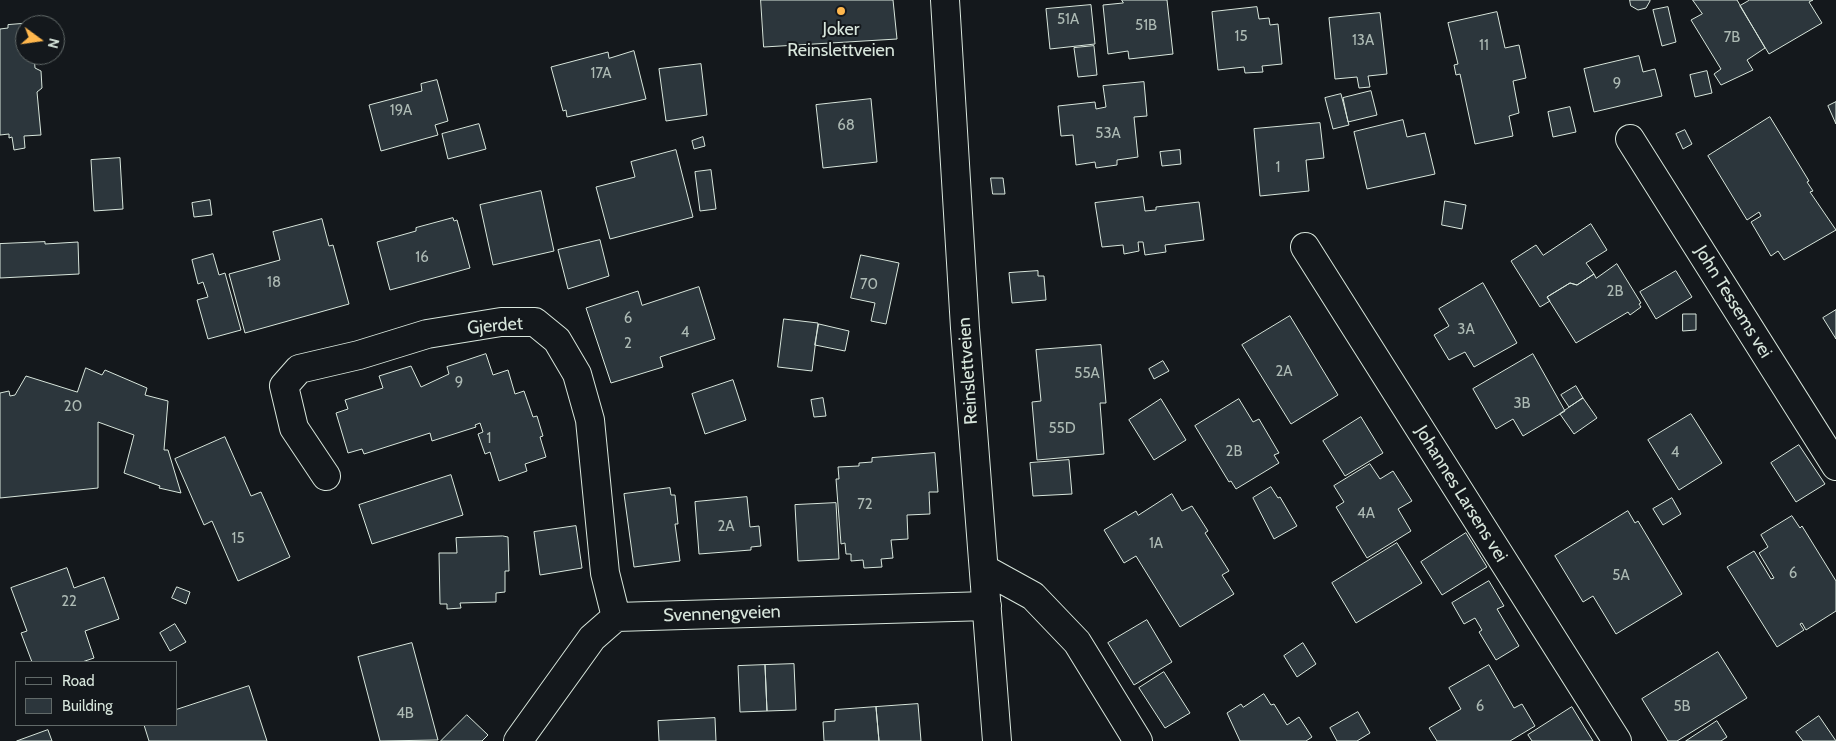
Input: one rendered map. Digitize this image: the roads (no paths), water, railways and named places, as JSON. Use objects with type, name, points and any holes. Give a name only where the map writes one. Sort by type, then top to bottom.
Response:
[{"type":"street","name":"Reinslettveien","points":[[945,0],[965,328],[997,741]]},
{"type":"street","name":"John Tessems vei","points":[[1630,139],[1836,466]]},
{"type":"street","name":"Johannes Larsens vei","points":[[1305,247],[1617,741]]},
{"type":"street","name":"Gjerdet","points":[[326,476],[294,428],[284,386],[299,369],[359,355],[427,334],[501,322],[535,322],[557,340],[577,374],[590,420],[605,573],[616,617]]},
{"type":"street","points":[[984,569],[1033,596],[1077,642],[1138,741]]},
{"type":"street","name":"Svennengveien","points":[[616,617],[987,606]]},
{"type":"street","points":[[518,741],[592,638],[616,617]]},
{"type":"place","name":"Joker Reinslettveien","points":[[841,11]]}]
